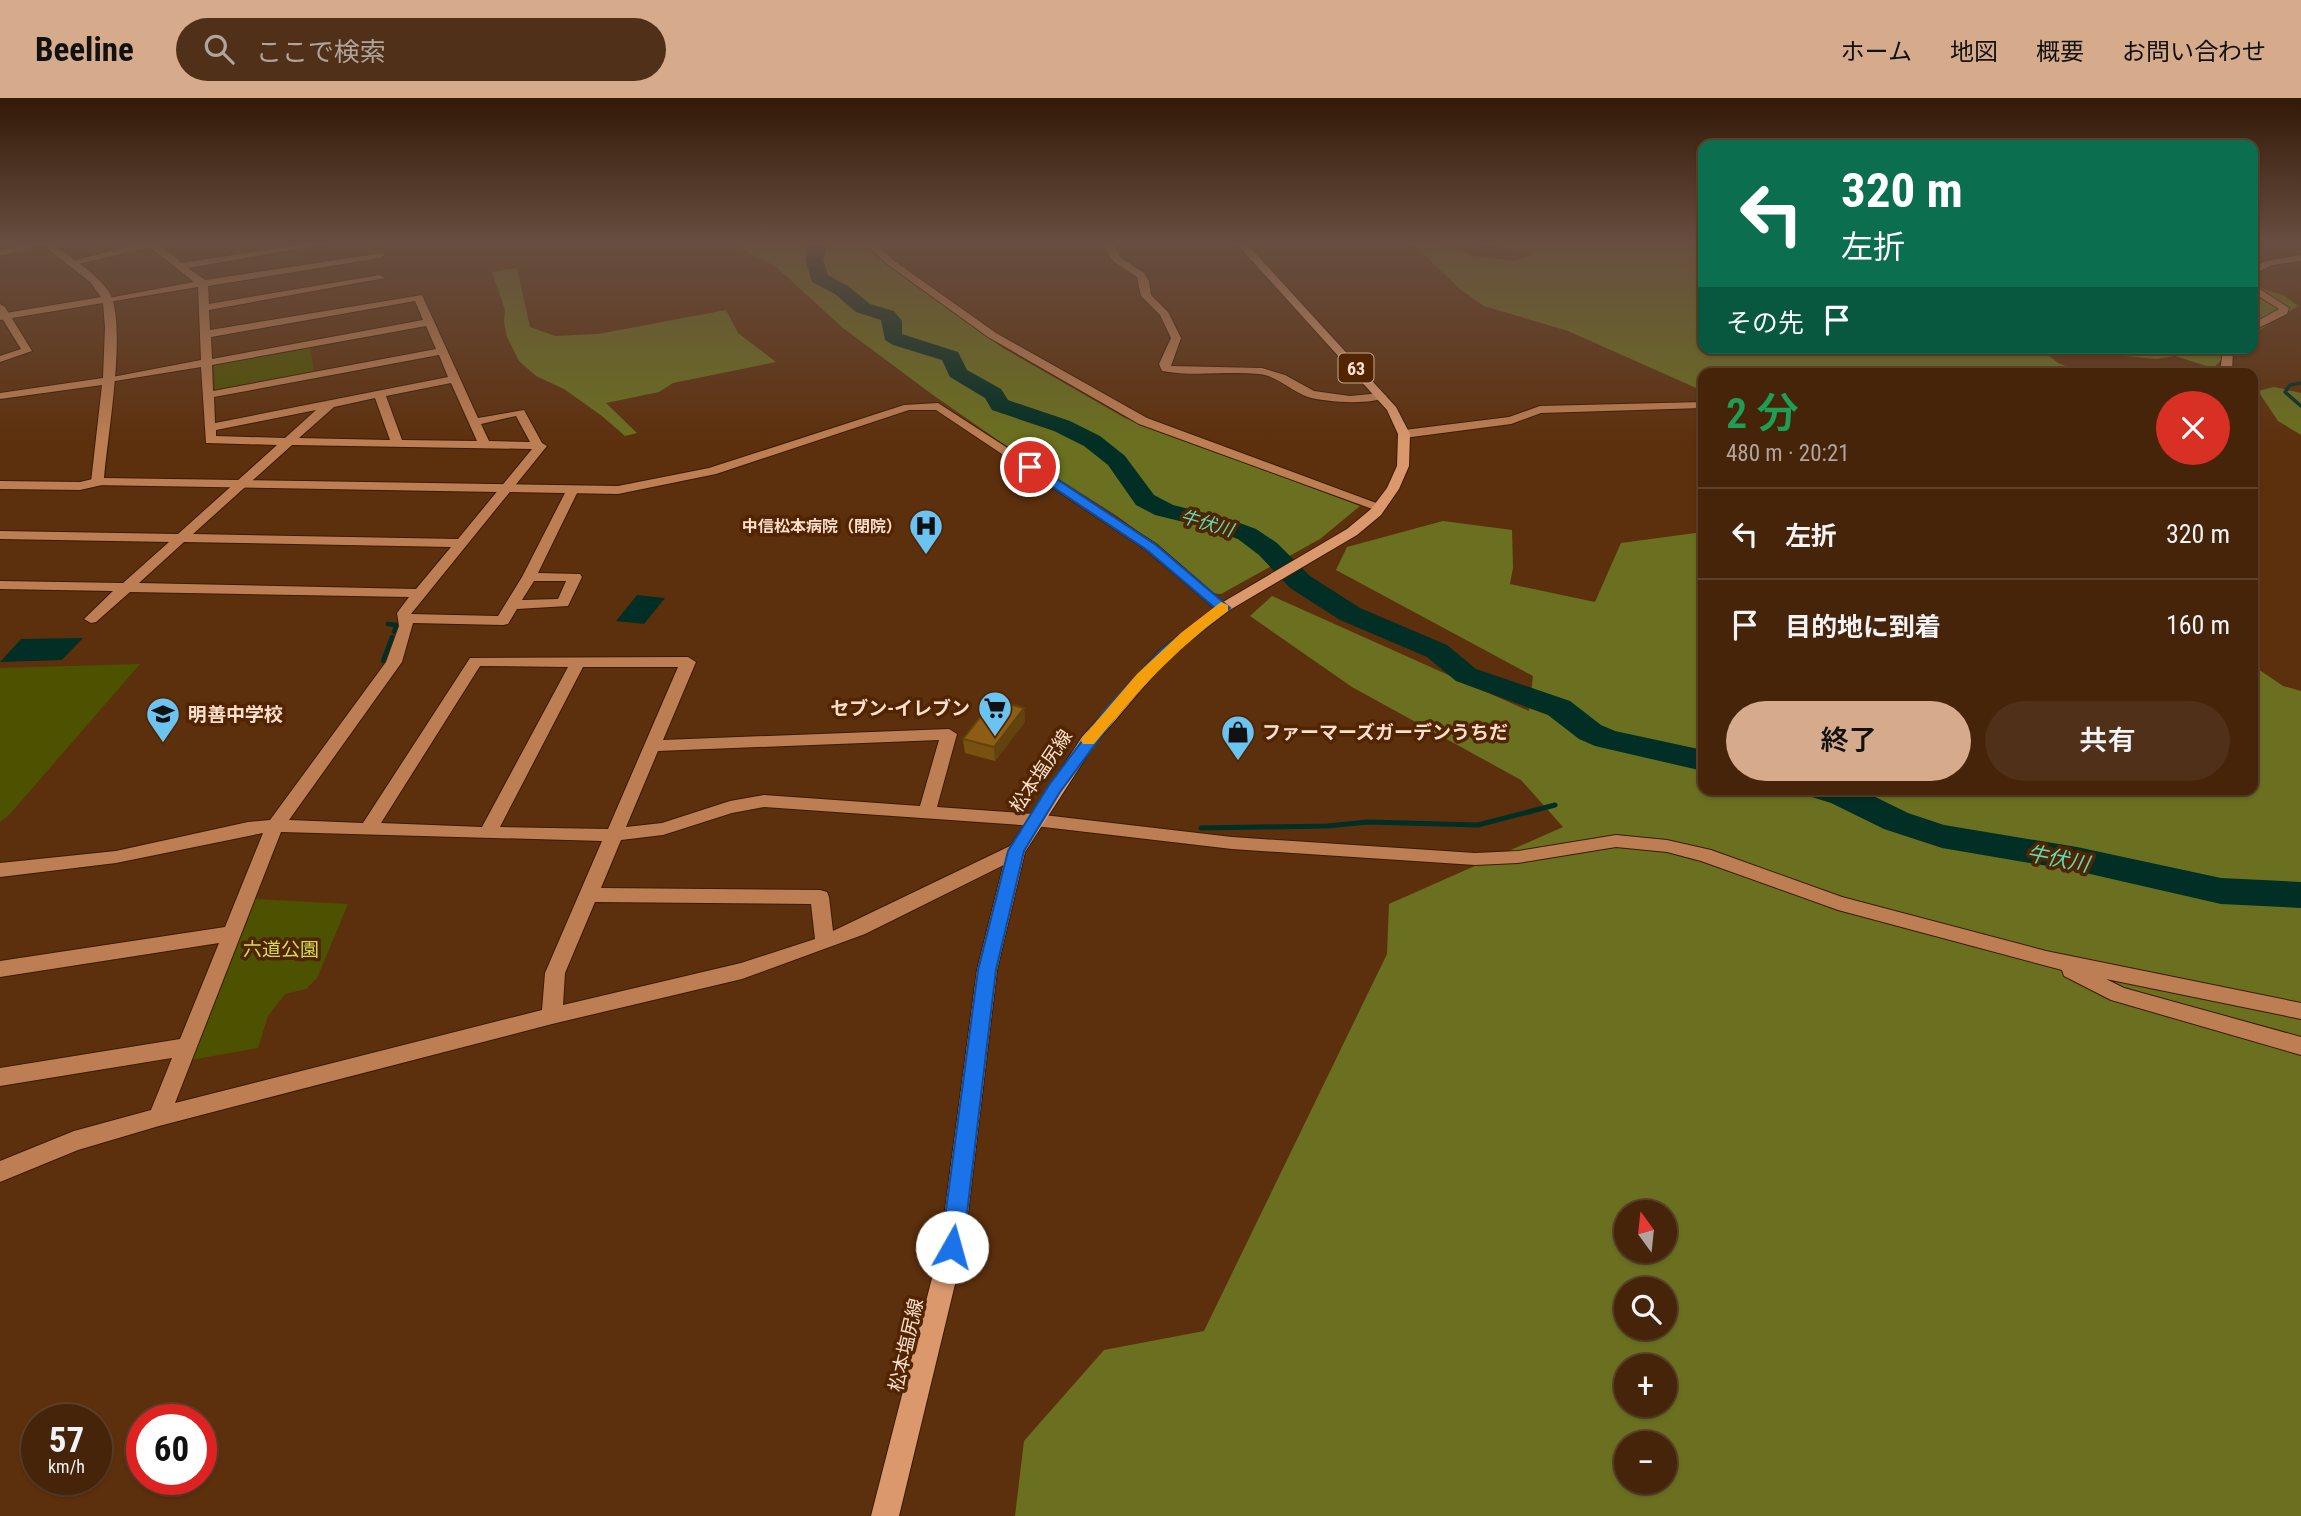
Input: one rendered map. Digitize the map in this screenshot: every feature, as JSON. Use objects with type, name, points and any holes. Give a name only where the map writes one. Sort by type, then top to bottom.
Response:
[{"type":"main road","name":"63","points":[[1303,310],[1381,396],[1399,420],[1404,434]]},
{"type":"main road","name":"松本塩尻線","points":[[885,1516],[952,1247],[987,970],[1016,851],[1088,741],[1142,677],[1187,635],[1230,604],[1352,532],[1378,509],[1393,489],[1403,466],[1404,434]]},
{"type":"street","points":[[0,359],[27,351],[2,313],[23,310]]},
{"type":"street","points":[[97,482],[107,381],[110,310]]},
{"type":"street","points":[[204,310],[211,440],[538,446]]},
{"type":"street","points":[[207,334],[343,310]]},
{"type":"street","points":[[424,310],[485,444]]},
{"type":"street","points":[[957,310],[992,335],[1132,415],[1378,509]]},
{"type":"street","points":[[1164,310],[1176,338],[1165,364],[1166,369],[1262,371],[1281,377],[1311,394],[1350,399],[1381,396]]},
{"type":"street","points":[[2258,325],[2283,310]]},
{"type":"street","points":[[208,396],[429,322]]},
{"type":"street","points":[[0,396],[107,381],[206,363],[442,351]]},
{"type":"street","points":[[209,428],[455,379]]},
{"type":"street","points":[[380,395],[397,443]]},
{"type":"street","points":[[91,619],[329,405]]},
{"type":"street","points":[[1404,434],[1511,420],[1540,410],[1698,405]]},
{"type":"street","points":[[0,485],[80,486],[97,482],[618,490],[712,471],[908,407],[939,406],[1151,547],[1230,604]]},
{"type":"street","points":[[159,1117],[275,826],[394,662],[404,613],[418,593],[541,446],[538,446],[520,412],[475,422]]},
{"type":"street","points":[[402,627],[503,621],[529,578],[572,491]]},
{"type":"street","points":[[0,535],[460,543]]},
{"type":"street","points":[[514,605],[563,603],[575,577],[529,578]]},
{"type":"street","points":[[0,585],[418,593]]},
{"type":"street","points":[[368,829],[475,661],[688,662],[555,973],[552,1016]]},
{"type":"street","points":[[488,833],[578,662]]},
{"type":"street","points":[[652,746],[949,734],[927,811]]},
{"type":"street","points":[[0,870],[116,857],[248,828],[275,826],[613,835],[663,829],[730,807],[764,801],[1035,820],[1232,843],[1475,859],[1518,857],[1570,846],[1616,841],[1667,846],[1705,855],[1838,903],[2046,959],[2301,1011]]},
{"type":"street","points":[[0,1172],[74,1141],[159,1117],[552,1016],[743,971],[825,943],[1016,851]]},
{"type":"street","points":[[588,895],[820,897],[825,943]]},
{"type":"street","points":[[0,969],[230,934]]},
{"type":"street","points":[[2046,959],[2118,994],[2301,1046]]},
{"type":"street","points":[[0,1077],[185,1047]]},
{"type":"green space","points":[[505,310],[526,310],[530,327],[555,336],[598,334],[726,310],[738,333],[776,362],[673,383],[659,392],[606,403],[637,433],[625,436],[564,389],[536,376],[519,361],[507,337]]},
{"type":"green space","points":[[823,310],[951,310],[1003,348],[1125,418],[1360,506],[1320,539],[1221,594],[1210,593],[1162,549],[1117,516],[999,441],[843,328]]},
{"type":"green space","points":[[1498,310],[1698,310],[1698,354],[2047,354],[2058,363],[2071,368],[1698,368],[1698,389],[1568,331]]},
{"type":"green space","points":[[2258,310],[2291,310],[2258,331]]},
{"type":"green space","points":[[310,348],[314,371],[215,390],[214,365],[217,363]]},
{"type":"green space","points":[[2101,354],[2228,354],[2213,368],[2175,356],[2157,359]]},
{"type":"green space","points":[[2274,387],[2301,393],[2301,435],[2278,421],[2258,391]]},
{"type":"green space","points":[[1443,521],[1512,530],[1513,568],[1510,584],[1595,602],[1621,543],[1698,533],[1698,795],[2258,795],[2258,669],[2283,686],[2301,691],[2301,1516],[1015,1516],[1024,1441],[1104,1350],[1204,1331],[1387,954],[1389,904],[1563,827],[1521,780],[1352,687],[1250,616],[1272,596],[1529,711],[1533,676],[1336,570],[1347,547]]},
{"type":"green space","points":[[140,664],[9,815],[0,822],[0,668]]},
{"type":"green space","name":"六道公園","points":[[251,900],[348,904],[317,978],[306,989],[285,994],[268,1016],[258,1048],[191,1060]]},
{"type":"water","points":[[637,595],[665,598],[644,624],[616,621]]},
{"type":"water","points":[[83,638],[62,660],[0,662],[21,639]]},
{"type":"building","points":[[994,700],[1024,708],[994,747],[963,739]]},
{"type":"waterway","name":"牛伏川","points":[[869,310],[887,315],[892,321],[892,336],[900,341],[951,356],[957,373],[993,394],[1000,405],[1062,426],[1092,441],[1117,461],[1145,500],[1164,510],[1217,523],[1247,534],[1268,549],[1300,582],[1350,614],[1437,651],[1466,675],[1559,708],[1590,732],[1606,739],[1698,760]]},
{"type":"waterway","points":[[2301,383],[2290,385],[2285,392],[2301,406]]},
{"type":"waterway","points":[[388,624],[397,625],[394,632]]},
{"type":"waterway","points":[[383,661],[392,637]]},
{"type":"waterway","name":"牛伏川","points":[[1843,795],[1896,821],[1942,836],[2077,859],[2221,891],[2301,895]]},
{"type":"waterway","points":[[1201,828],[1327,826],[1368,822],[1478,825],[1555,805]]},
{"type":"slow traffic","points":[[1088,741],[1142,677],[1187,635],[1223,608],[1221,606]]},
{"type":"place","name":"中信松本病院（閉院）","points":[[926,556]]},
{"type":"place","name":"セブン-イレブン","points":[[995,738]]},
{"type":"place","name":"明善中学校","points":[[163,744]]},
{"type":"place","name":"ファーマーズガーデンうちだ","points":[[1238,762]]},
{"type":"route","points":[[952,1247],[987,970],[1016,851],[1055,788],[1111,713],[1166,653],[1223,608],[1151,547],[1030,467]]}]
